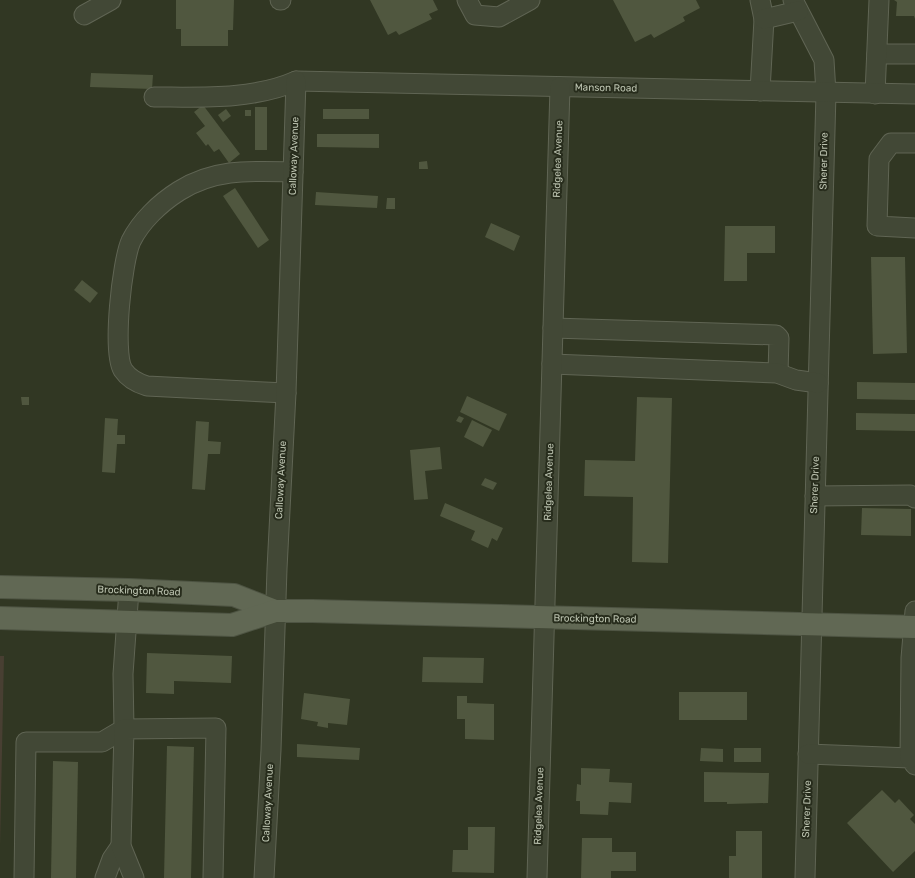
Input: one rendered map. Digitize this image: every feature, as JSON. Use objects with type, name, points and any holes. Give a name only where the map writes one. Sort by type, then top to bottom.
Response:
[{"type":"main road","name":"Brockington Road","points":[[0,587],[129,590],[234,595],[275,611]]},
{"type":"main road","name":"Brockington Road","points":[[0,618],[232,625],[275,611],[811,625],[914,622]]},
{"type":"street","points":[[84,15],[111,0]]},
{"type":"street","points":[[467,0],[475,15],[499,17],[530,0]]},
{"type":"street","points":[[760,0],[764,18],[760,91]]},
{"type":"street","points":[[875,94],[879,0]]},
{"type":"street","points":[[764,18],[796,5]]},
{"type":"street","name":"Sherer Drive","points":[[796,5],[824,60],[826,93],[805,878]]},
{"type":"street","points":[[877,54],[915,54]]},
{"type":"street","points":[[154,97],[206,97],[246,93],[283,87],[296,81]]},
{"type":"street","name":"Manson Road","points":[[296,81],[915,94]]},
{"type":"street","name":"Calloway Avenue","points":[[264,878],[286,393],[296,81]]},
{"type":"street","name":"Ridgelea Avenue","points":[[537,878],[560,87]]},
{"type":"street","points":[[915,143],[891,143],[879,159],[877,226],[915,228]]},
{"type":"street","points":[[286,393],[147,386],[134,382],[127,376],[122,369],[118,356],[122,277],[126,254],[140,227],[157,207],[178,191],[194,183],[219,174],[245,170],[293,172]]},
{"type":"street","points":[[553,328],[776,336],[779,338],[778,373]]},
{"type":"street","points":[[552,364],[778,373],[796,380],[818,383]]},
{"type":"street","points":[[815,496],[910,495],[915,498]]},
{"type":"street","points":[[129,590],[123,674],[124,729],[121,846],[134,878]]},
{"type":"street","points":[[808,754],[912,762],[914,622]]},
{"type":"street","points":[[24,878],[26,742],[102,742],[124,729],[216,728],[213,878]]},
{"type":"street","points":[[105,878],[112,859],[121,846]]},
{"type":"shaded area","points":[[0,656],[4,656],[0,847]]},
{"type":"building","points":[[176,0],[234,0],[233,30],[228,30],[228,46],[181,46],[181,29],[176,29]]},
{"type":"building","points":[[370,0],[433,0],[438,10],[429,14],[432,19],[399,35],[396,31],[388,35]]},
{"type":"building","points":[[613,0],[696,0],[700,8],[683,17],[685,21],[654,38],[651,34],[635,42]]},
{"type":"building","points":[[894,0],[915,0],[915,19],[914,16],[896,16],[897,2]]},
{"type":"building","points":[[91,73],[153,75],[152,89],[90,87]]},
{"type":"building","points":[[203,105],[240,154],[229,163],[219,149],[214,152],[208,144],[206,146],[196,133],[205,126],[194,112]]},
{"type":"building","points":[[255,107],[267,107],[267,150],[255,150]]},
{"type":"building","points":[[226,109],[231,116],[223,122],[218,115]]},
{"type":"building","points":[[323,109],[369,109],[369,119],[323,119]]},
{"type":"building","points":[[245,110],[251,110],[251,116],[245,116]]},
{"type":"building","points":[[317,134],[379,134],[379,148],[317,147]]},
{"type":"building","points":[[427,161],[428,169],[419,169],[419,162]]},
{"type":"building","points":[[235,188],[269,240],[258,248],[223,196]]},
{"type":"building","points":[[316,192],[378,196],[377,208],[315,205]]},
{"type":"building","points":[[387,198],[395,198],[395,209],[386,209]]},
{"type":"building","points":[[491,223],[520,236],[514,251],[485,237]]},
{"type":"building","points":[[725,226],[775,226],[775,253],[747,253],[747,281],[724,281]]},
{"type":"building","points":[[871,257],[905,257],[907,353],[873,354]]},
{"type":"building","points":[[82,280],[98,293],[90,303],[74,290]]},
{"type":"building","points":[[857,382],[915,383],[915,400],[857,399]]},
{"type":"building","points":[[467,396],[507,414],[499,431],[460,412]]},
{"type":"building","points":[[21,397],[29,397],[29,405],[22,405]]},
{"type":"building","points":[[637,397],[672,398],[668,563],[632,562],[633,497],[584,496],[585,460],[635,461]]},
{"type":"building","points":[[856,413],[915,414],[915,431],[856,430]]},
{"type":"building","points":[[459,416],[464,418],[461,423],[456,421]]},
{"type":"building","points":[[105,418],[118,419],[117,435],[125,435],[125,444],[117,444],[115,473],[102,472]]},
{"type":"building","points":[[472,420],[492,430],[483,447],[464,437]]},
{"type":"building","points":[[196,421],[209,422],[208,441],[221,442],[220,454],[208,454],[205,490],[192,489]]},
{"type":"building","points":[[440,447],[442,469],[425,471],[428,499],[414,500],[410,450]]},
{"type":"building","points":[[485,478],[497,483],[493,490],[481,485]]},
{"type":"building","points":[[445,503],[503,528],[497,541],[492,538],[488,548],[471,540],[475,531],[440,516]]},
{"type":"building","points":[[862,508],[911,509],[911,536],[861,535]]},
{"type":"building","points":[[147,653],[232,656],[231,683],[174,681],[174,694],[146,693]]},
{"type":"building","points":[[423,657],[484,658],[483,683],[422,682]]},
{"type":"building","points":[[679,692],[747,692],[747,720],[679,720]]},
{"type":"building","points":[[304,693],[350,699],[347,725],[328,723],[328,728],[317,726],[318,722],[301,719]]},
{"type":"building","points":[[457,696],[467,696],[467,703],[494,704],[494,740],[465,739],[465,719],[457,719]]},
{"type":"building","points":[[297,744],[360,748],[359,760],[297,757]]},
{"type":"building","points":[[167,746],[194,747],[191,878],[164,878]]},
{"type":"building","points":[[701,748],[723,749],[723,762],[700,761]]},
{"type":"building","points":[[734,748],[761,748],[761,762],[734,762]]},
{"type":"building","points":[[53,761],[78,762],[76,878],[51,878]]},
{"type":"building","points":[[581,768],[610,769],[609,782],[632,783],[631,803],[609,802],[608,815],[580,814],[580,801],[576,801],[577,784],[581,785]]},
{"type":"building","points":[[704,772],[769,773],[768,803],[727,804],[727,802],[704,802]]},
{"type":"building","points":[[882,790],[895,803],[899,799],[914,815],[910,819],[915,824],[915,851],[893,872],[847,823]]},
{"type":"building","points":[[468,827],[495,827],[494,873],[452,872],[453,850],[468,850]]},
{"type":"building","points":[[736,831],[762,831],[762,878],[729,878],[729,856],[736,856]]},
{"type":"building","points":[[582,838],[612,838],[612,852],[636,852],[636,871],[611,871],[611,878],[581,878]]}]
